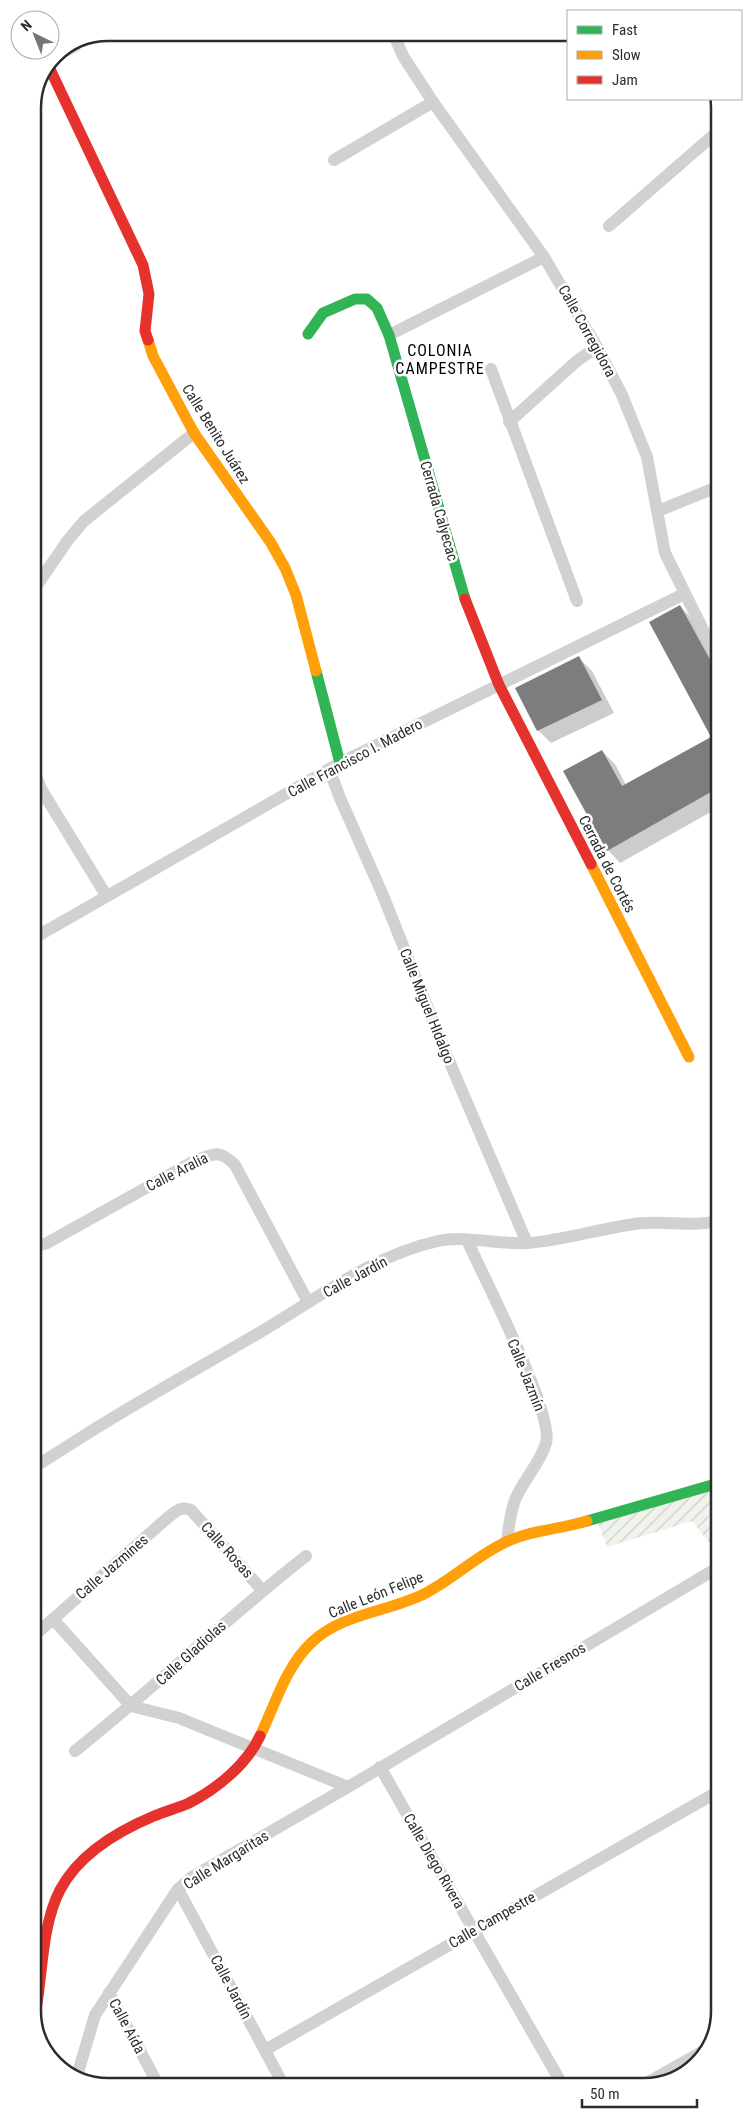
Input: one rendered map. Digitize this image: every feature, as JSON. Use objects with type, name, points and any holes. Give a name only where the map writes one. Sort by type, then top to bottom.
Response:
[{"type":"street","name":"Calle Corregidora","points":[[396,41],[403,56],[434,102],[544,257],[597,347],[622,395],[647,457],[665,553],[711,646]]},
{"type":"street","name":"Calle Benito Juárez","points":[[52,73],[143,265],[149,294],[145,331],[153,356],[194,432],[271,543],[285,568],[296,595],[335,766]]},
{"type":"street","points":[[334,160],[434,102]]},
{"type":"street","points":[[609,226],[711,137]]},
{"type":"street","points":[[389,335],[544,257]]},
{"type":"street","name":"Cerrada Calyecac","points":[[308,334],[323,313],[355,299],[367,300],[377,308],[389,335],[461,588],[499,685]]},
{"type":"street","points":[[510,422],[578,360],[597,347]]},
{"type":"street","points":[[491,368],[577,601]]},
{"type":"street","points":[[41,579],[68,540],[84,522],[194,432]]},
{"type":"street","points":[[658,511],[711,489]]},
{"type":"street","name":"Calle Francisco I. Madero","points":[[41,934],[335,766],[684,594]]},
{"type":"street","name":"Cerrada de Cortés","points":[[499,685],[688,1058]]},
{"type":"street","name":"Calle Miguel HIdalgo","points":[[335,766],[340,798],[382,893],[447,1056],[527,1243]]},
{"type":"street","points":[[41,789],[106,895]]},
{"type":"street","name":"Calle Aralia","points":[[41,1245],[196,1160],[216,1153],[226,1156],[235,1165],[308,1302]]},
{"type":"street","name":"Calle Jardín","points":[[41,1464],[150,1394],[264,1330],[356,1274],[401,1253],[439,1241],[467,1240],[527,1243],[606,1228],[646,1223],[685,1225],[711,1222]]},
{"type":"street","name":"Calle Jazmín","points":[[467,1240],[535,1389],[545,1422],[547,1442],[516,1499],[509,1520],[507,1541]]},
{"type":"street","name":"Calle León Felipe","points":[[41,1986],[46,1934],[60,1892],[76,1865],[96,1848],[144,1820],[195,1800],[239,1766],[253,1750],[278,1691],[295,1662],[310,1643],[328,1630],[422,1595],[507,1541],[573,1525],[711,1485]]},
{"type":"street","name":"Calle Jazmines","points":[[41,1630],[179,1509],[185,1507],[191,1510]]},
{"type":"street","name":"Calle Rosas","points":[[191,1510],[262,1590]]},
{"type":"street","name":"Calle Gladiolas","points":[[75,1751],[131,1706],[262,1590],[306,1556]]},
{"type":"street","name":"Calle Fresnos","points":[[380,1767],[711,1572]]},
{"type":"street","points":[[53,1619],[131,1706],[180,1718],[253,1750],[348,1787]]},
{"type":"street","name":"Calle Margaritas","points":[[79,2071],[95,2015],[178,1889],[192,1877],[380,1767]]},
{"type":"street","name":"Calle Diego Rivera","points":[[380,1767],[559,2078]]},
{"type":"street","name":"Calle Campestre","points":[[265,2050],[711,1796]]},
{"type":"street","name":"Calle Jardín","points":[[178,1889],[280,2078]]},
{"type":"street","name":"Calle Aída","points":[[109,1993],[155,2078]]},
{"type":"street","points":[[661,2075],[691,2058]]},
{"type":"shaded area","points":[[711,1485],[711,1545],[692,1521],[607,1547],[597,1521]]},
{"type":"building","points":[[680,605],[711,661],[711,737],[649,622]]},
{"type":"building","points":[[579,656],[602,700],[537,731],[515,688]]},
{"type":"building","points":[[711,737],[711,792],[607,851],[563,771],[602,750],[622,786]]},
{"type":"traffic: fast","points":[[308,334],[323,313],[355,299],[367,299],[377,308],[389,335],[465,599]]},
{"type":"traffic: fast","points":[[316,671],[340,763]]},
{"type":"traffic: fast","points":[[587,1521],[711,1485]]},
{"type":"traffic: slow","points":[[148,340],[153,356],[194,433],[271,543],[285,568],[296,595],[316,671]]},
{"type":"traffic: slow","points":[[591,864],[689,1057]]},
{"type":"traffic: slow","points":[[260,1736],[287,1675],[302,1653],[323,1633],[364,1614],[422,1595],[484,1554],[506,1542],[536,1532],[587,1521]]},
{"type":"traffic: jam","points":[[52,73],[143,265],[149,294],[145,331],[148,340]]},
{"type":"traffic: jam","points":[[465,599],[499,685],[591,864]]},
{"type":"traffic: jam","points":[[41,1971],[46,1935],[54,1904],[60,1890],[78,1865],[101,1845],[127,1829],[158,1814],[189,1803],[210,1791],[239,1766],[260,1736]]},
{"type":"district","name":"COLONIA CAMPESTRE","points":[[440,359]]}]
